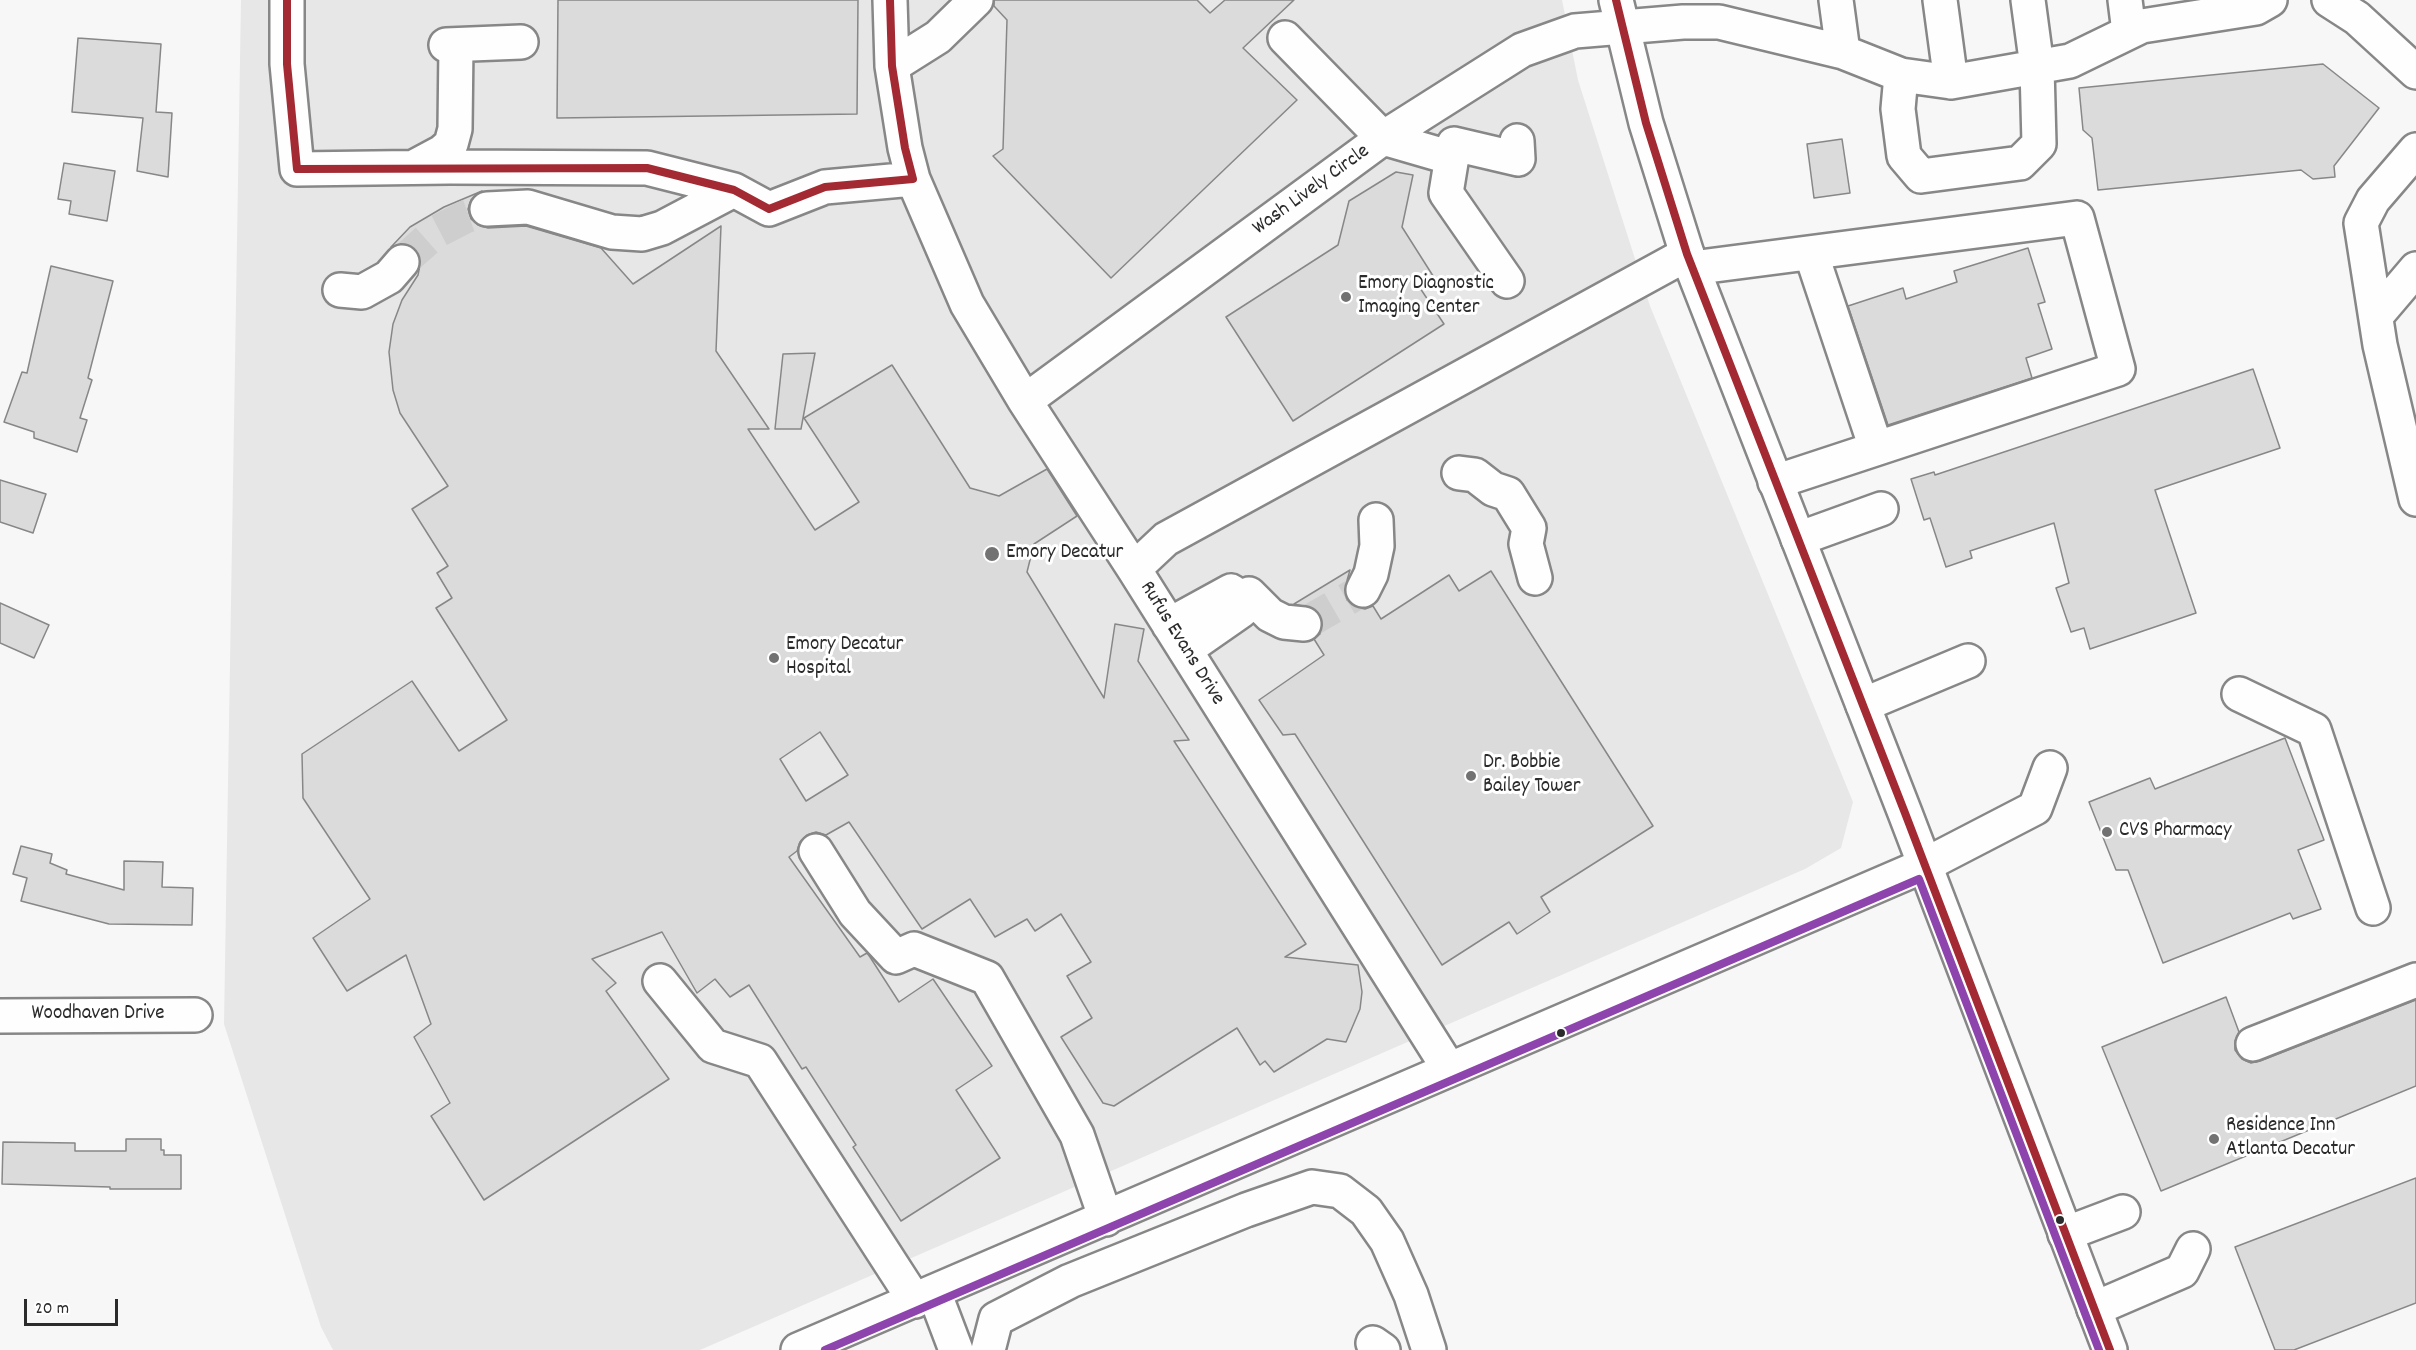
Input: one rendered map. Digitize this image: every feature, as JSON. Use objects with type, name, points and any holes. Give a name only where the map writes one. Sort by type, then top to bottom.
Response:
[{"type":"street","points":[[287,0],[287,64],[297,169],[647,168],[734,190],[769,209],[825,187],[913,179]]},
{"type":"street","name":"Rufus Evans Drive","points":[[890,0],[892,66],[905,148],[913,179],[967,304],[1025,400],[1449,1069]]},
{"type":"street","points":[[892,66],[938,37],[976,0]]},
{"type":"street","points":[[1836,0],[1843,52]]},
{"type":"street","points":[[1940,0],[1951,82]]},
{"type":"street","points":[[1901,75],[1898,109],[1904,156],[1921,176],[2020,163],[2039,144],[2037,67],[2028,0]]},
{"type":"street","points":[[2125,0],[2129,32]]},
{"type":"street","name":"Wash Lively Circle","points":[[1025,400],[1383,138],[1522,51],[1619,14],[1683,22],[1719,22],[1843,52],[1901,75],[1951,82],[2070,60],[2142,26],[2216,7],[2256,8],[2270,0]]},
{"type":"street","points":[[2329,0],[2357,18],[2416,72]]},
{"type":"street","points":[[1619,14],[1646,123],[1690,262],[1925,865],[2110,1350]]},
{"type":"street","points":[[1285,38],[1383,138],[1452,158]]},
{"type":"street","points":[[460,45],[521,42]]},
{"type":"street","points":[[414,167],[442,152],[451,144],[455,129],[460,45]]},
{"type":"street","points":[[460,45],[477,142],[481,151],[510,167]]},
{"type":"street","points":[[1507,281],[1446,193],[1454,144],[1517,150]]},
{"type":"street","points":[[2416,150],[2373,200],[2361,223],[2380,345],[2416,499]]},
{"type":"street","points":[[487,209],[528,207],[612,232],[642,234],[662,228],[734,190]]},
{"type":"street","points":[[1134,569],[1166,539],[1690,262],[1812,253],[2077,218],[2118,369],[1775,482]]},
{"type":"street","points":[[1812,253],[1876,448]]},
{"type":"street","points":[[340,290],[362,292],[389,277],[402,262]]},
{"type":"street","points":[[2376,315],[2416,269]]},
{"type":"street","points":[[1459,473],[1475,476],[1492,489],[1508,494],[1529,528],[1526,544],[1535,578]]},
{"type":"street","points":[[1798,539],[1881,510]]},
{"type":"street","points":[[1363,590],[1371,574],[1377,546],[1376,520]]},
{"type":"street","points":[[1249,594],[1270,615],[1284,622],[1304,624]]},
{"type":"street","points":[[1863,705],[1968,661]]},
{"type":"street","points":[[2239,694],[2314,730],[2373,908]]},
{"type":"street","points":[[798,1350],[860,1338],[924,1296],[1925,865],[2035,808],[2050,768]]},
{"type":"street","points":[[816,851],[855,913],[896,957],[914,949],[987,978],[1077,1135],[1106,1219]]},
{"type":"street","points":[[660,981],[713,1046],[760,1061],[924,1296],[956,1350]]},
{"type":"street","points":[[2253,1044],[2416,981]]},
{"type":"street","name":"Woodhaven Drive","points":[[0,1016],[195,1015]]},
{"type":"street","points":[[988,1350],[996,1319],[1070,1281],[1246,1210],[1312,1187],[1340,1191],[1366,1211],[1387,1241],[1411,1294],[1430,1350]]},
{"type":"street","points":[[2065,1234],[2123,1212]]},
{"type":"street","points":[[2094,1309],[2192,1269]]},
{"type":"shaded area","name":"Emory Decatur","points":[[241,0],[1562,0],[1578,80],[1650,306],[1853,802],[1841,848],[1805,869],[700,1350],[333,1350],[321,1327],[224,1024]]},
{"type":"building","points":[[558,0],[858,0],[857,114],[557,118]]},
{"type":"building","points":[[994,0],[1197,0],[1210,13],[1225,0],[1294,0],[1243,48],[1297,100],[1111,278],[993,156],[1003,149],[1007,20],[994,6]]},
{"type":"building","points":[[78,38],[161,44],[156,112],[172,113],[168,177],[137,171],[143,118],[72,112]]},
{"type":"building","points":[[2323,64],[2379,108],[2334,166],[2335,177],[2313,179],[2301,170],[2098,190],[2092,138],[2083,130],[2079,88]]},
{"type":"building","points":[[1842,139],[1850,193],[1814,198],[1807,144]]},
{"type":"building","points":[[64,163],[115,171],[107,221],[69,214],[71,201],[58,199]]},
{"type":"building","name":"Emory Diagnostic Imaging Center","points":[[1396,172],[1413,175],[1402,227],[1435,279],[1420,288],[1444,324],[1293,421],[1226,317],[1338,245],[1349,201]]},
{"type":"building","name":"Emory Decatur Hospital","points":[[482,191],[471,200],[468,209],[471,219],[478,225],[488,228],[526,226],[601,248],[633,284],[721,226],[716,351],[769,429],[748,429],[815,530],[859,502],[804,418],[892,365],[970,488],[999,496],[1047,469],[1077,516],[1034,544],[1027,572],[1104,698],[1115,624],[1144,629],[1138,661],[1189,740],[1174,741],[1306,944],[1285,957],[1358,965],[1362,992],[1360,1009],[1346,1042],[1327,1039],[1274,1072],[1265,1061],[1260,1065],[1237,1028],[1114,1106],[1103,1103],[1061,1037],[1092,1018],[1067,976],[1091,962],[1061,914],[1035,931],[1027,919],[995,937],[970,899],[922,929],[849,822],[826,835],[816,832],[807,835],[800,842],[797,851],[789,857],[860,957],[867,953],[899,1002],[933,979],[992,1066],[956,1090],[1000,1158],[901,1221],[853,1147],[856,1145],[806,1067],[802,1069],[749,985],[730,997],[715,979],[697,993],[662,932],[592,959],[616,983],[606,991],[669,1079],[484,1200],[431,1116],[450,1103],[414,1037],[431,1024],[406,955],[347,991],[313,938],[370,899],[303,798],[302,754],[412,681],[459,751],[507,720],[436,608],[452,598],[437,573],[448,566],[412,509],[448,486],[400,413],[393,390],[389,352],[393,324],[402,300],[418,275],[420,265],[419,255],[414,248],[405,244],[391,247],[410,227],[444,207]],"holes":[[[820,732],[848,775],[806,801],[780,759]]]},
{"type":"building","points":[[2028,248],[2045,302],[2038,304],[2052,349],[2026,358],[2032,378],[1888,425],[1848,306],[1903,288],[1906,299],[1957,282],[1954,271]]},
{"type":"building","points":[[51,266],[113,281],[88,378],[92,380],[80,418],[87,420],[77,452],[34,438],[34,432],[4,422],[22,372],[27,373]]},
{"type":"building","points":[[815,353],[801,429],[775,429],[783,354]]},
{"type":"building","points":[[2253,369],[2280,448],[2155,490],[2196,613],[2090,649],[2084,628],[2071,632],[2056,588],[2069,583],[2054,523],[1970,551],[1972,558],[1946,567],[1930,518],[1924,520],[1911,479],[1934,472],[1935,475]]},
{"type":"building","points":[[0,480],[46,494],[33,533],[0,522]]},
{"type":"building","name":"Dr. Bobbie Bailey Tower","points":[[1350,570],[1344,591],[1347,600],[1355,607],[1365,609],[1373,606],[1381,619],[1449,575],[1459,591],[1491,571],[1653,826],[1541,897],[1550,912],[1517,934],[1509,922],[1442,965],[1295,734],[1283,735],[1259,700],[1324,655],[1314,639],[1320,634],[1323,626],[1321,616],[1314,609],[1294,604]]},
{"type":"building","points":[[0,603],[49,625],[34,658],[0,643]]},
{"type":"building","points":[[2285,738],[2324,840],[2298,850],[2321,909],[2293,919],[2290,913],[2163,963],[2128,870],[2116,870],[2089,802],[2150,778],[2155,789]]},
{"type":"building","points":[[21,846],[52,854],[50,863],[67,870],[66,874],[124,890],[124,861],[163,862],[162,887],[193,888],[192,925],[109,924],[21,901],[27,878],[13,874]]},
{"type":"building","name":"Residence Inn Atlanta Decatur","points":[[2226,997],[2239,1032],[2235,1041],[2235,1050],[2242,1059],[2251,1063],[2416,1000],[2416,1086],[2161,1191],[2102,1047]]},
{"type":"building","points":[[126,1139],[161,1139],[161,1150],[164,1150],[164,1155],[181,1155],[181,1189],[110,1189],[110,1187],[2,1184],[3,1142],[75,1143],[75,1151],[126,1151]]},
{"type":"building","points":[[2416,1178],[2416,1303],[2294,1350],[2275,1350],[2235,1247]]},
{"type":"tunnel","points":[[402,262],[436,232],[487,209]]},
{"type":"tunnel","points":[[1304,624],[1363,590]]},
{"type":"transit line","points":[[287,0],[287,64],[297,169],[647,168],[734,190],[769,209],[825,187],[913,179],[905,148],[892,66],[890,0]]},
{"type":"transit line","points":[[1616,0],[1646,123],[1687,254],[1905,813],[2110,1350]]},
{"type":"transit line","points":[[825,1350],[1919,879],[2099,1350]]},
{"type":"place","name":"Emory Diagnostic Imaging Center","points":[[1346,297]]},
{"type":"place","name":"Emory Decatur","points":[[992,554]]},
{"type":"place","name":"Emory Decatur Hospital","points":[[774,658]]},
{"type":"place","name":"Dr. Bobbie Bailey Tower","points":[[1471,776]]},
{"type":"place","name":"CVS Pharmacy","points":[[2107,832]]},
{"type":"place","name":"Residence Inn Atlanta Decatur","points":[[2214,1139]]}]
